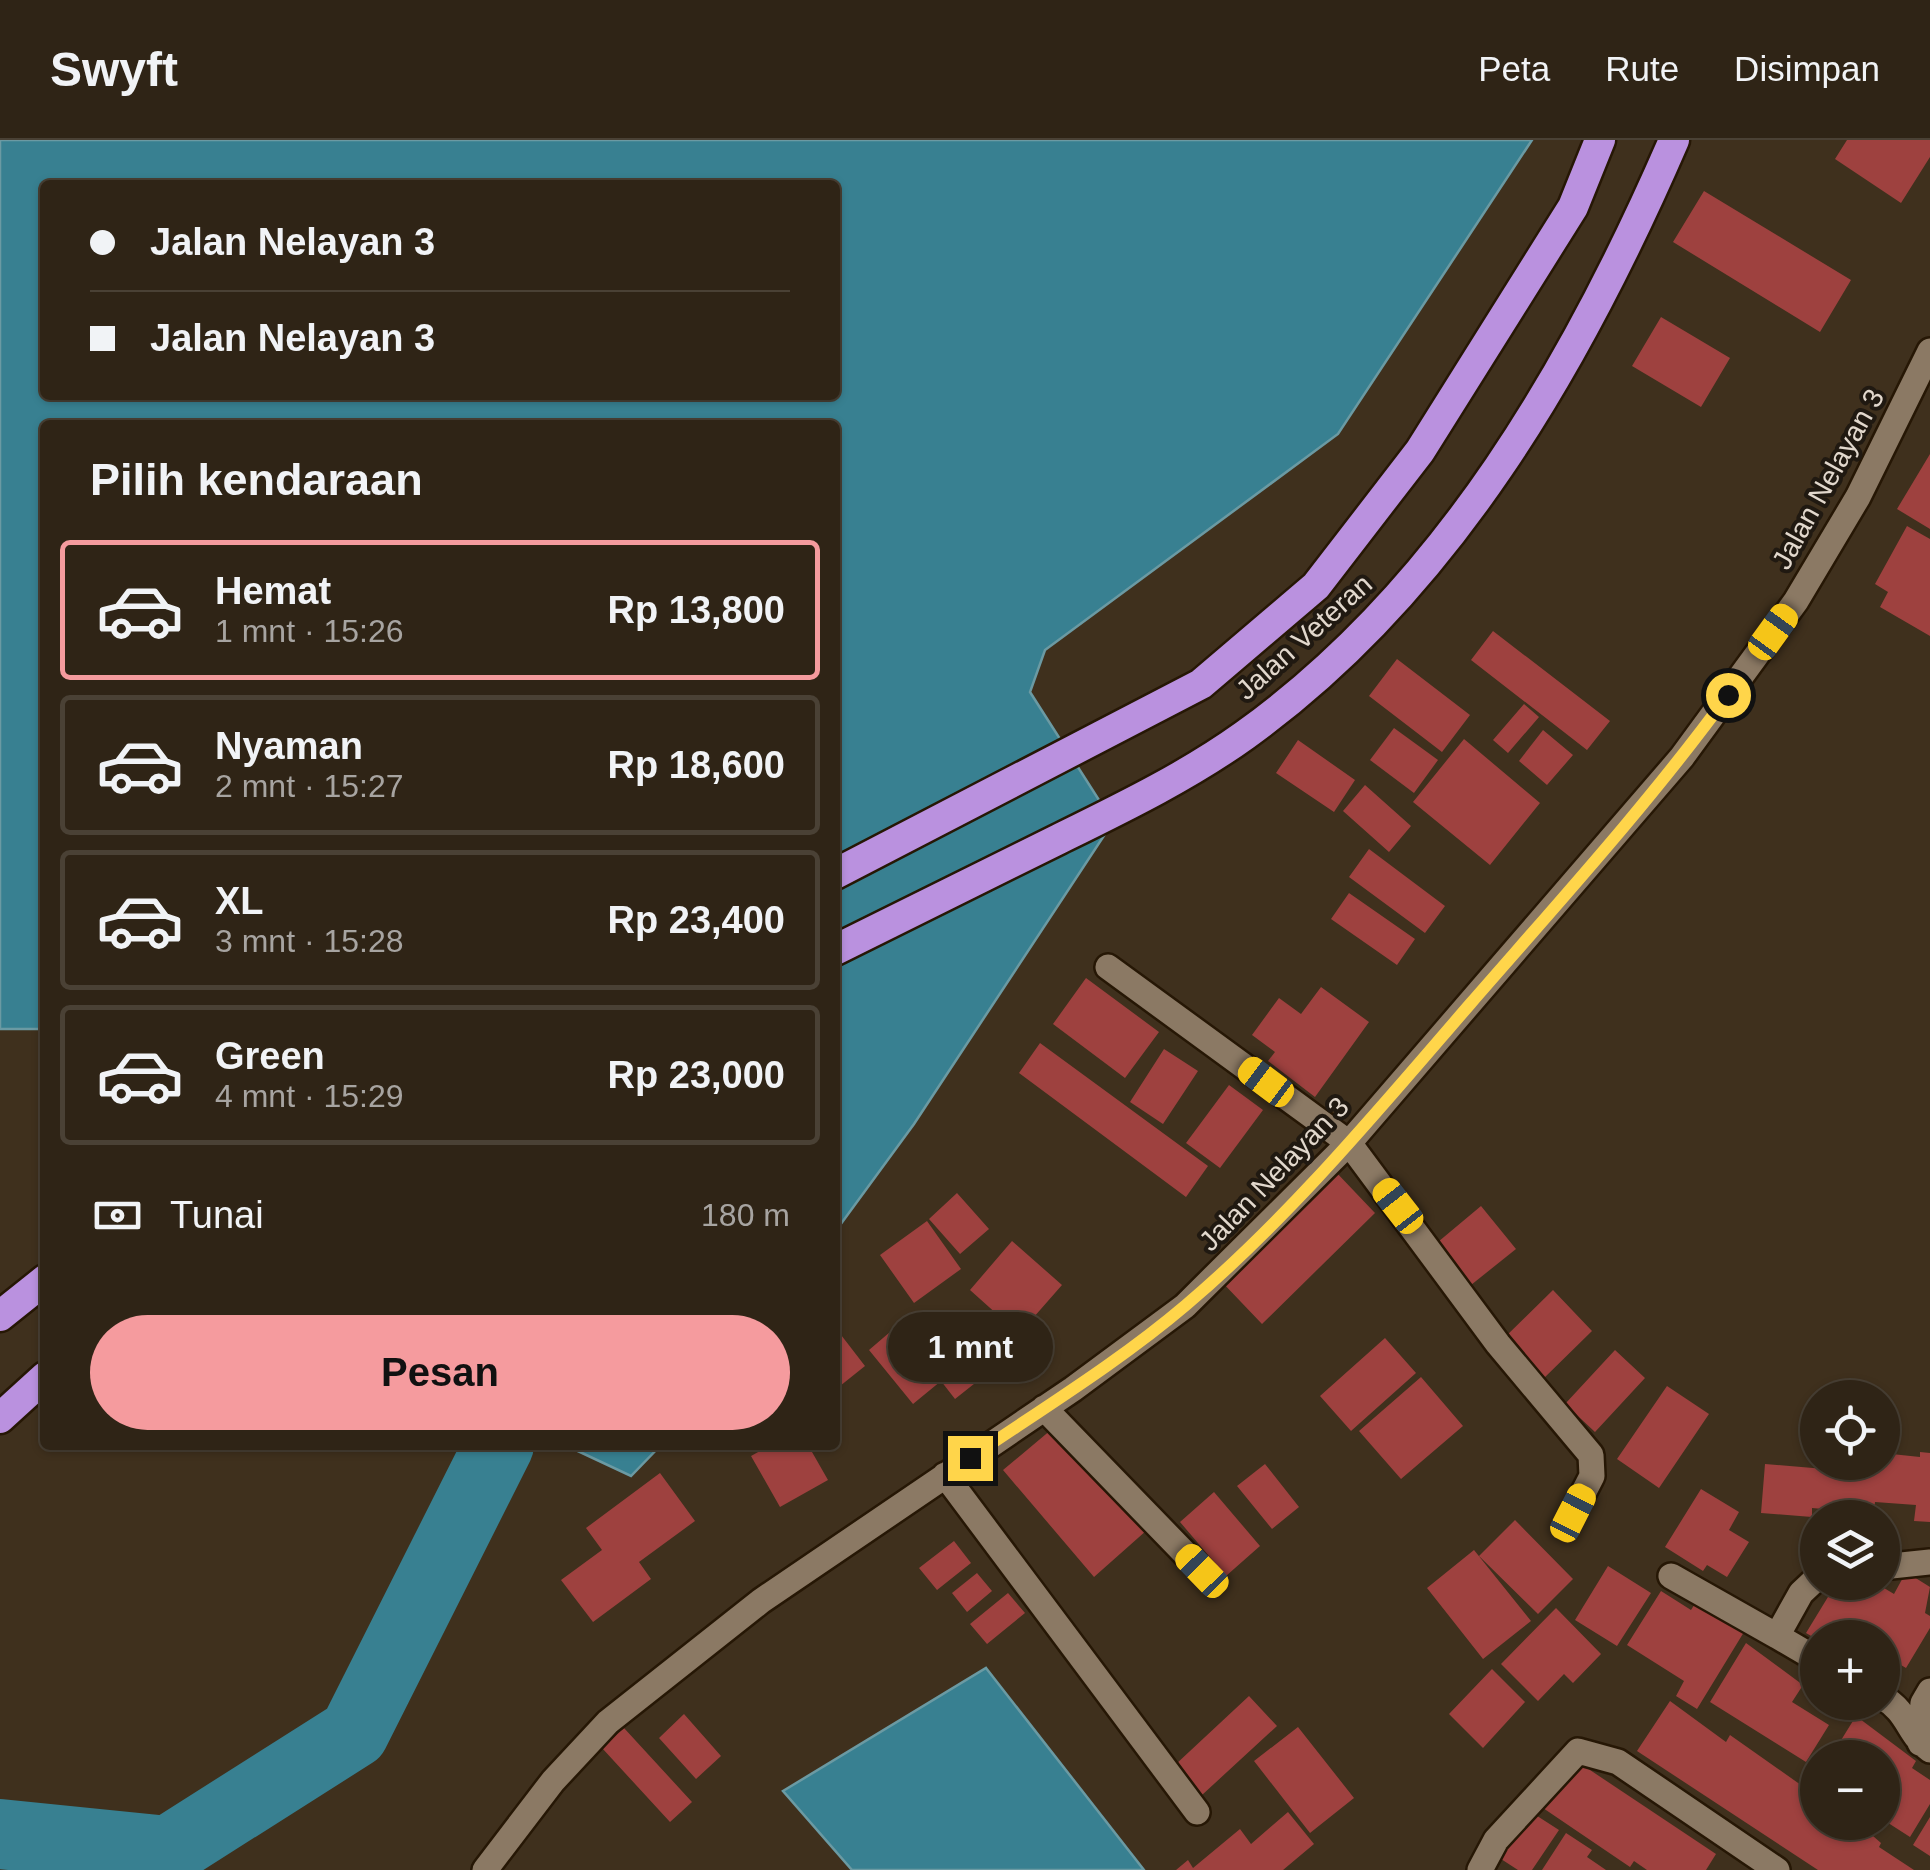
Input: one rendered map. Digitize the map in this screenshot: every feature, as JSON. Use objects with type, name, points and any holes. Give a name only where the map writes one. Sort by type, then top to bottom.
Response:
[{"type":"highway","name":"Jalan Veteran","points":[[840,871],[1200,684],[1316,586],[1420,451],[1573,207],[1600,140]]},
{"type":"highway","name":"Jalan Veteran","points":[[840,948],[1138,800],[1245,736],[1375,625],[1499,472],[1634,232],[1674,140]]},
{"type":"highway","points":[[0,1316],[40,1284]]},
{"type":"highway","points":[[0,1418],[40,1382]]},
{"type":"street","name":"Jalan Nelayan 3","points":[[485,1870],[553,1781],[608,1722],[761,1601],[1044,1408],[1185,1306],[1349,1143],[1682,757],[1796,601],[1858,497],[1928,358]]},
{"type":"street","points":[[1108,967],[1349,1143],[1498,1344],[1591,1455],[1592,1476],[1573,1513]]},
{"type":"street","points":[[1044,1408],[1202,1571]]},
{"type":"street","points":[[945,1476],[1197,1812]]},
{"type":"street","points":[[1900,1565],[1930,1562]]},
{"type":"street","points":[[1672,1576],[1800,1649]]},
{"type":"street","points":[[1777,1636],[1800,1593]]},
{"type":"street","points":[[1913,1701],[1925,1746]]},
{"type":"street","points":[[1480,1870],[1496,1840],[1578,1751],[1618,1762],[1777,1870]]},
{"type":"water","points":[[0,140],[1532,140],[1338,434],[1045,650],[1030,692],[1113,822],[914,1124],[840,1225],[840,420],[40,420],[40,1029],[0,1029]]},
{"type":"water","points":[[576,1450],[656,1450],[631,1476]]},
{"type":"water","points":[[986,1668],[1144,1870],[852,1870],[783,1791]]},
{"type":"building","points":[[1847,140],[1930,140],[1930,157],[1901,203],[1835,159]]},
{"type":"building","points":[[1704,191],[1851,280],[1820,332],[1673,242]]},
{"type":"building","points":[[1661,317],[1730,358],[1701,407],[1632,366]]},
{"type":"building","points":[[1930,454],[1930,529],[1897,509]]},
{"type":"building","points":[[1907,526],[1930,539],[1930,636],[1880,607],[1888,592],[1875,584]]},
{"type":"building","points":[[1493,631],[1610,721],[1587,750],[1471,660]]},
{"type":"building","points":[[1397,659],[1470,715],[1442,752],[1369,696]]},
{"type":"building","points":[[1524,704],[1539,717],[1508,753],[1493,740]]},
{"type":"building","points":[[1394,728],[1438,760],[1414,793],[1370,760]]},
{"type":"building","points":[[1543,730],[1573,755],[1547,785],[1519,761]]},
{"type":"building","points":[[1464,739],[1540,803],[1490,865],[1413,802]]},
{"type":"building","points":[[1298,740],[1355,780],[1334,812],[1276,773]]},
{"type":"building","points":[[1365,785],[1411,826],[1389,852],[1343,811]]},
{"type":"building","points":[[1369,849],[1445,906],[1425,933],[1349,877]]},
{"type":"building","points":[[1349,893],[1415,939],[1397,965],[1331,919]]},
{"type":"building","points":[[1086,978],[1159,1032],[1125,1078],[1053,1024]]},
{"type":"building","points":[[1321,987],[1369,1022],[1315,1097],[1268,1061],[1275,1052],[1252,1035],[1279,998],[1301,1014]]},
{"type":"building","points":[[1040,1043],[1208,1166],[1186,1197],[1019,1073]]},
{"type":"building","points":[[1164,1049],[1198,1071],[1163,1124],[1130,1102]]},
{"type":"building","points":[[1229,1085],[1263,1110],[1220,1168],[1186,1143]]},
{"type":"building","points":[[1334,1170],[1375,1213],[1262,1324],[1220,1280]]},
{"type":"building","points":[[957,1193],[989,1229],[960,1254],[929,1219]]},
{"type":"building","points":[[1481,1206],[1516,1249],[1466,1289],[1432,1247]]},
{"type":"building","points":[[927,1221],[961,1269],[914,1303],[880,1255]]},
{"type":"building","points":[[1012,1241],[1062,1285],[1019,1334],[970,1290]]},
{"type":"building","points":[[1553,1290],[1592,1331],[1541,1381],[1501,1341]]},
{"type":"building","points":[[932,1311],[984,1376],[955,1399],[941,1381],[913,1404],[869,1350],[897,1326],[903,1333]]},
{"type":"building","points":[[840,1334],[865,1366],[840,1386]]},
{"type":"building","points":[[1385,1338],[1416,1373],[1351,1431],[1320,1396]]},
{"type":"building","points":[[1615,1350],[1645,1378],[1595,1432],[1565,1404]]},
{"type":"building","points":[[1421,1377],[1463,1426],[1401,1479],[1359,1431]]},
{"type":"building","points":[[1667,1386],[1709,1414],[1659,1488],[1617,1459]]},
{"type":"building","points":[[1058,1424],[1147,1530],[1094,1577],[1003,1470]]},
{"type":"building","points":[[762,1450],[811,1450],[828,1480],[780,1507],[751,1456]]},
{"type":"building","points":[[1920,1452],[1930,1453],[1930,1522],[1914,1521],[1916,1505],[1900,1504],[1900,1500],[1800,1500],[1800,1516],[1761,1513],[1765,1464],[1800,1467],[1800,1480],[1900,1480],[1900,1455],[1920,1457]]},
{"type":"building","points":[[1265,1464],[1299,1507],[1272,1529],[1237,1486]]},
{"type":"building","points":[[660,1473],[695,1521],[639,1562],[651,1579],[593,1622],[561,1580],[602,1550],[586,1528]]},
{"type":"building","points":[[1701,1489],[1739,1512],[1729,1530],[1749,1542],[1727,1577],[1707,1565],[1703,1571],[1665,1547]]},
{"type":"building","points":[[1214,1492],[1260,1546],[1226,1576],[1180,1522]]},
{"type":"building","points":[[1515,1520],[1573,1579],[1538,1614],[1479,1556]]},
{"type":"building","points":[[954,1541],[971,1563],[937,1590],[919,1568]]},
{"type":"building","points":[[1474,1550],[1531,1621],[1483,1659],[1427,1588]]},
{"type":"building","points":[[1608,1566],[1651,1593],[1617,1646],[1575,1620]]},
{"type":"building","points":[[1906,1572],[1930,1587],[1925,1613],[1930,1616],[1930,1628],[1906,1668],[1900,1664],[1900,1620],[1814,1620],[1826,1600],[1900,1600],[1900,1583]]},
{"type":"building","points":[[977,1573],[992,1591],[967,1612],[952,1593]]},
{"type":"building","points":[[1661,1591],[1691,1610],[1696,1602],[1744,1632],[1697,1709],[1676,1696],[1684,1681],[1627,1645]]},
{"type":"building","points":[[1008,1593],[1025,1613],[987,1644],[970,1624]]},
{"type":"building","points":[[1556,1608],[1601,1654],[1573,1683],[1564,1674],[1538,1701],[1501,1664]]},
{"type":"building","points":[[1746,1643],[1800,1683],[1792,1702],[1800,1707],[1800,1720],[1821,1720],[1829,1725],[1820,1740],[1800,1740],[1800,1758],[1710,1702]]},
{"type":"building","points":[[1492,1669],[1525,1702],[1483,1748],[1449,1714]]},
{"type":"building","points":[[1249,1696],[1277,1726],[1202,1795],[1175,1765]]},
{"type":"building","points":[[1670,1701],[1726,1742],[1730,1735],[1800,1784],[1800,1840],[1878,1840],[1879,1847],[1914,1870],[1818,1870],[1637,1751]]},
{"type":"building","points":[[684,1714],[721,1756],[696,1779],[659,1738]]},
{"type":"building","points":[[1854,1720],[1861,1720],[1888,1740],[1841,1740]]},
{"type":"building","points":[[1298,1727],[1354,1798],[1310,1833],[1254,1761]]},
{"type":"building","points":[[624,1728],[692,1802],[670,1822],[602,1748]]},
{"type":"building","points":[[1900,1749],[1916,1761],[1912,1768],[1930,1780],[1930,1804],[1910,1837],[1900,1831]]},
{"type":"building","points":[[1575,1760],[1716,1854],[1706,1870],[1647,1870],[1634,1861],[1630,1867],[1543,1808]]},
{"type":"building","points":[[1288,1812],[1314,1844],[1283,1870],[1176,1870],[1188,1860],[1193,1868],[1240,1829],[1251,1844]]},
{"type":"building","points":[[1531,1812],[1559,1830],[1532,1870],[1518,1870],[1501,1859]]},
{"type":"building","points":[[1930,1817],[1930,1856],[1913,1845]]},
{"type":"building","points":[[1566,1833],[1592,1850],[1587,1857],[1606,1870],[1542,1870]]},
{"type":"waterway","points":[[0,1834],[168,1851],[354,1733],[496,1450]]},
{"type":"route","points":[[970,1458],[1073,1389],[1185,1306],[1268,1228],[1349,1143],[1495,976],[1682,757],[1728,695]]}]
